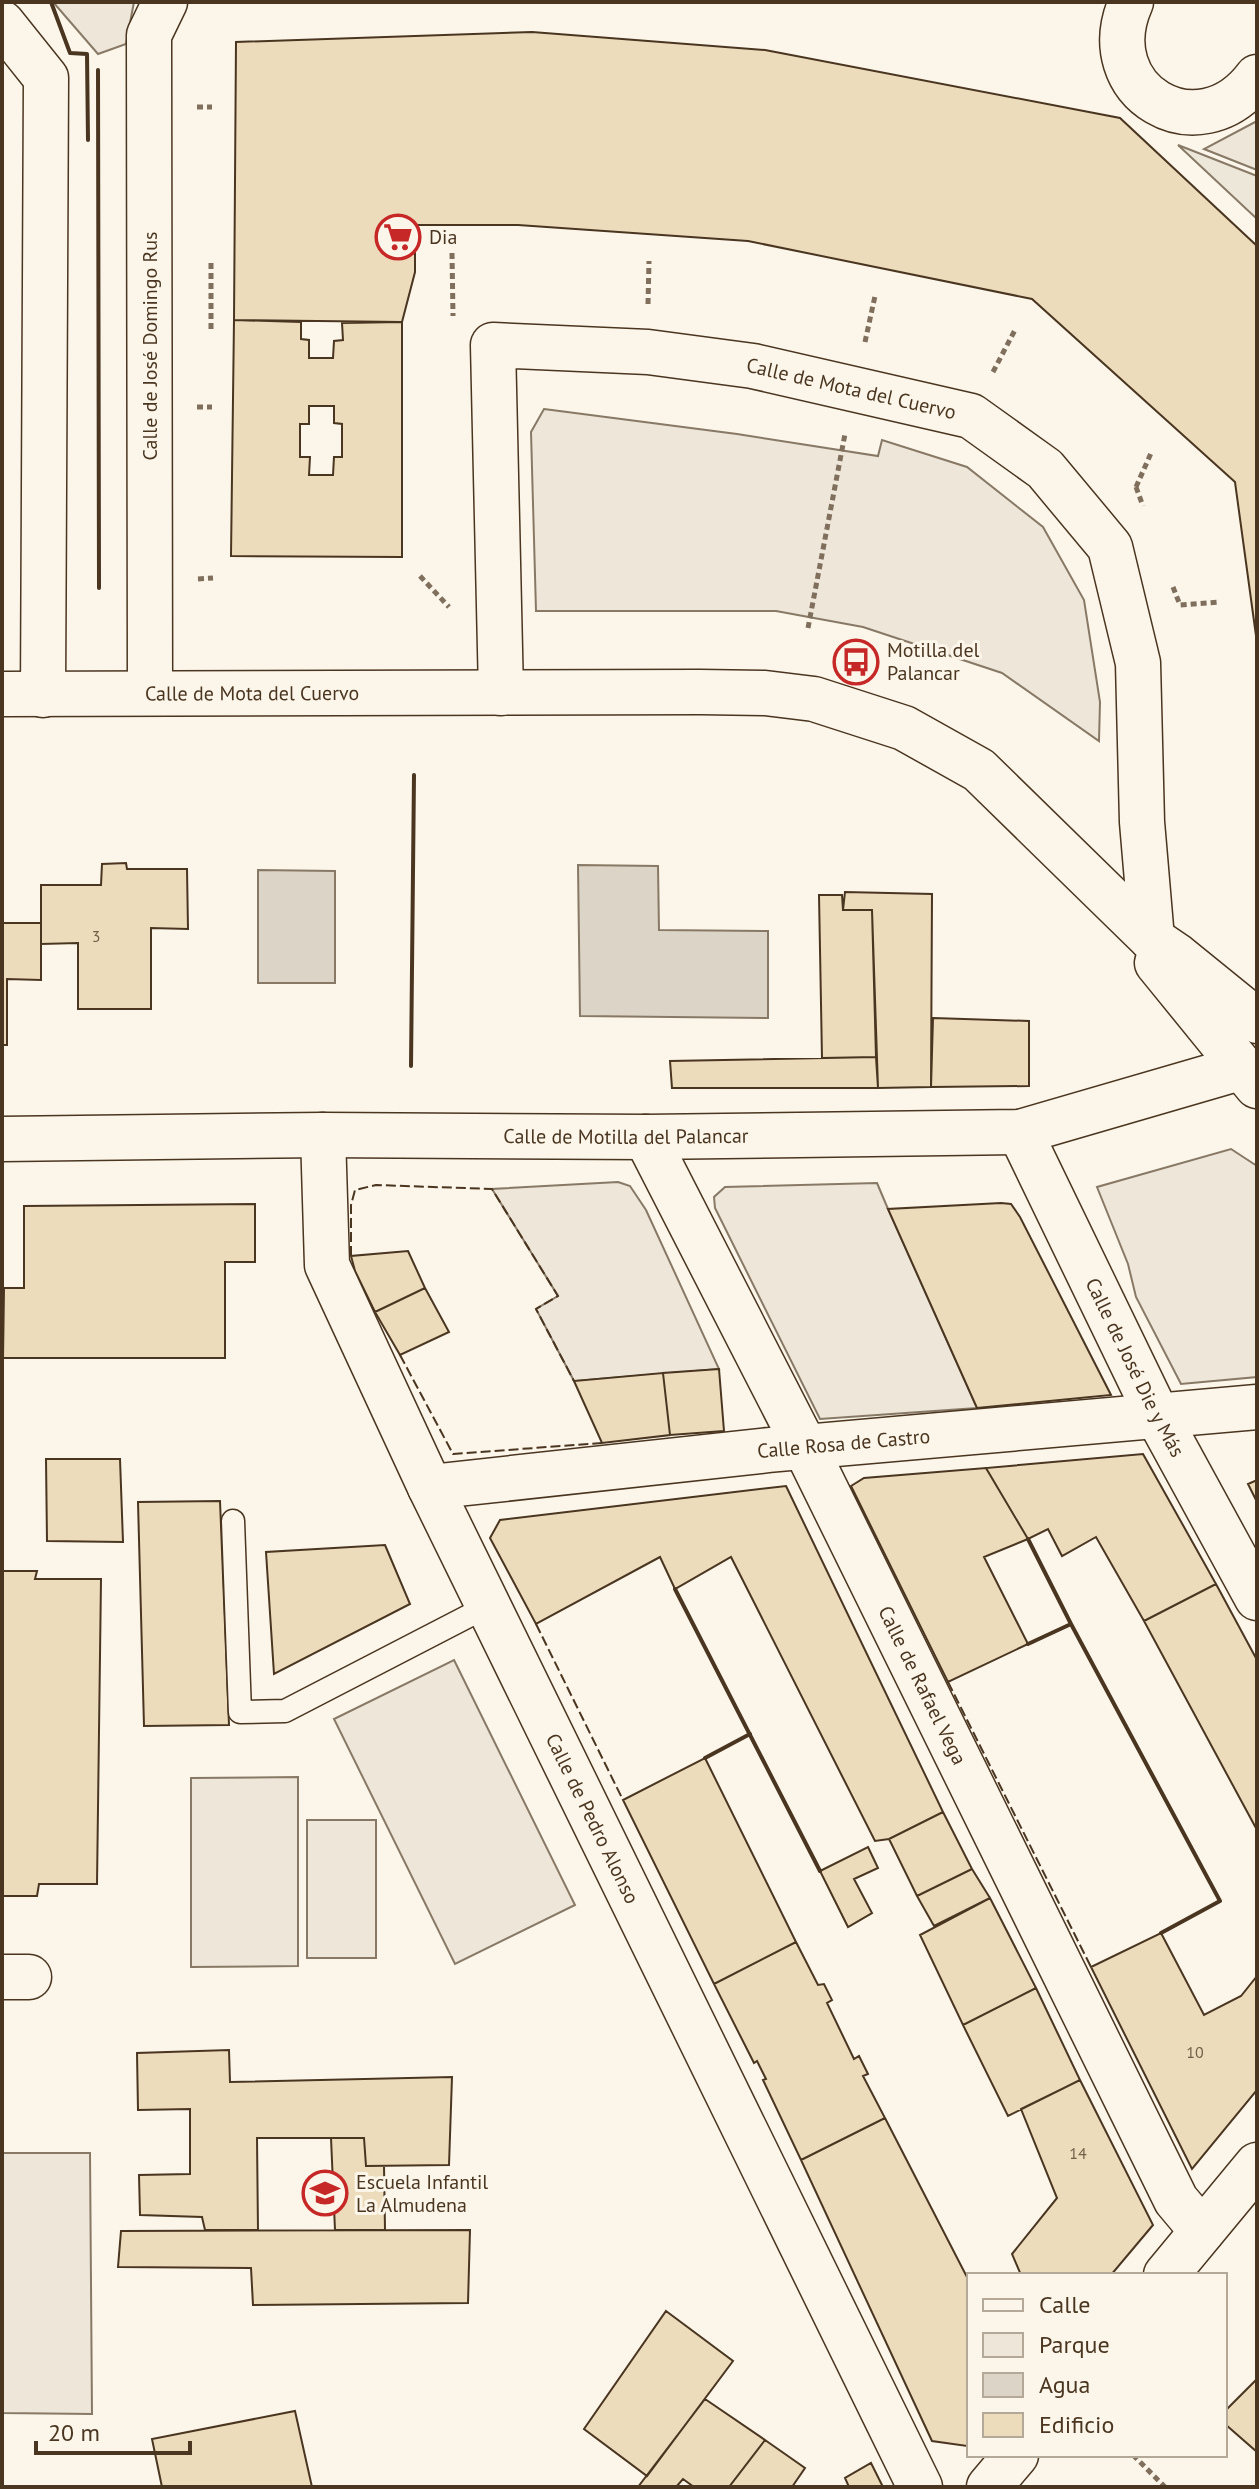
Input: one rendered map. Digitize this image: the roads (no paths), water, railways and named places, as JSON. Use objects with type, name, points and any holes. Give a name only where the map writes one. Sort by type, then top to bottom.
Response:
[{"type":"street","name":"Calle de José Domingo Rus","points":[[150,693],[149,35],[165,2]]},
{"type":"street","points":[[1131,2],[1122,21],[1121,45],[1126,68],[1139,88],[1157,103],[1180,111],[1203,113],[1226,105],[1245,92],[1257,77]]},
{"type":"street","points":[[2,23],[46,78],[23,694]]},
{"type":"street","name":"Calle de Mota del Cuervo","points":[[501,693],[493,345],[648,352],[753,366],[971,416],[1045,469],[1110,547],[1138,663],[1142,822],[1152,939]]},
{"type":"street","name":"Calle de Mota del Cuervo","points":[[23,694],[765,693],[814,699],[904,728],[979,770],[1152,939],[1257,1021]]},
{"type":"street","name":"Calle de Mota del Cuervo","points":[[1098,889],[1249,1077]]},
{"type":"street","name":"Calle de Motilla del Palancar","points":[[2,1139],[323,1135],[646,1137],[1020,1132],[1249,1077]]},
{"type":"street","name":"Calle de José Die y Más","points":[[1020,1132],[1157,1415],[1257,1598]]},
{"type":"street","name":"Calle de Pedro Alonso","points":[[323,1135],[327,1265],[430,1487],[920,2487]]},
{"type":"street","name":"Calle de Rafael Vega","points":[[646,1137],[805,1447],[1176,2200],[1202,2231]]},
{"type":"street","name":"Calle Rosa de Castro","points":[[430,1487],[805,1447],[1257,1407]]},
{"type":"street","points":[[1168,2273],[1257,2165]]},
{"type":"street","points":[[989,2487],[1014,2457]]},
{"type":"lane","points":[[233,1521],[240,1712],[285,1711],[488,1606]]},
{"type":"water","points":[[578,865],[658,866],[659,930],[768,931],[768,1018],[580,1016]]},
{"type":"water","points":[[258,870],[335,871],[335,983],[258,983]]},
{"type":"place","name":"Dia","points":[[398,237]]},
{"type":"place","name":"Motilla del Palancar","points":[[856,662]]},
{"type":"place","name":"Escuela Infantil La Almudena","points":[[325,2193]]}]
